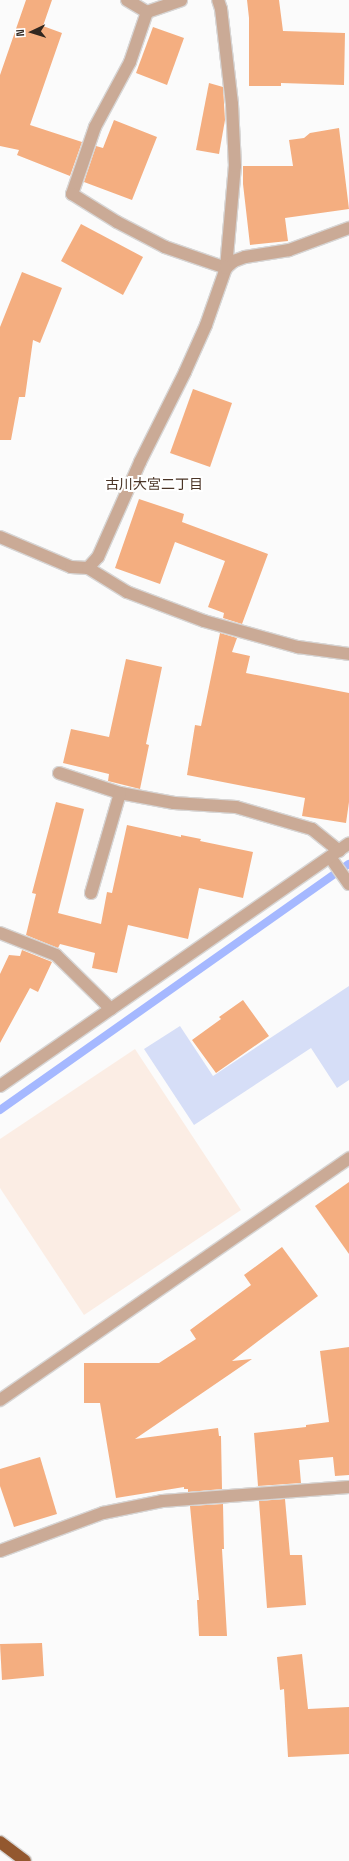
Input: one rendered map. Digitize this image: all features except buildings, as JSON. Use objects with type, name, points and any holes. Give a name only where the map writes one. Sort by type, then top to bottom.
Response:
[{"type":"highway","points":[[0,1842],[25,1861]]},
{"type":"street","points":[[128,0],[147,12]]},
{"type":"street","points":[[147,12],[181,0]]},
{"type":"street","points":[[88,568],[98,557],[140,462],[185,372],[206,325],[226,268],[235,166],[232,104],[221,9],[218,0]]},
{"type":"street","points":[[147,12],[130,62],[94,127],[72,194],[118,222],[165,247],[226,268]]},
{"type":"street","points":[[226,268],[234,261],[245,257],[289,250],[349,228]]},
{"type":"street","points":[[0,537],[71,567],[88,568],[127,592],[204,621],[298,647],[349,654]]},
{"type":"street","points":[[60,773],[120,793],[174,803],[236,807],[312,829],[335,858],[346,880]]},
{"type":"street","points":[[91,893],[120,793]]},
{"type":"street","points":[[2,1082],[335,858],[349,843]]},
{"type":"street","points":[[0,933],[56,956],[111,1009]]},
{"type":"street","points":[[0,1400],[349,1158]]},
{"type":"street","points":[[0,1551],[103,1513],[162,1501],[349,1487]]},
{"type":"shaded area","points":[[349,986],[349,1080],[337,1088],[311,1048],[194,1125],[144,1049],[180,1026],[213,1076]]},
{"type":"shaded area","points":[[135,1049],[241,1210],[84,1315],[0,1188],[0,1139]]},
{"type":"waterway","points":[[0,1110],[349,864]]},
{"type":"district","name":"古川大宮二丁目","points":[[154,484]]}]
